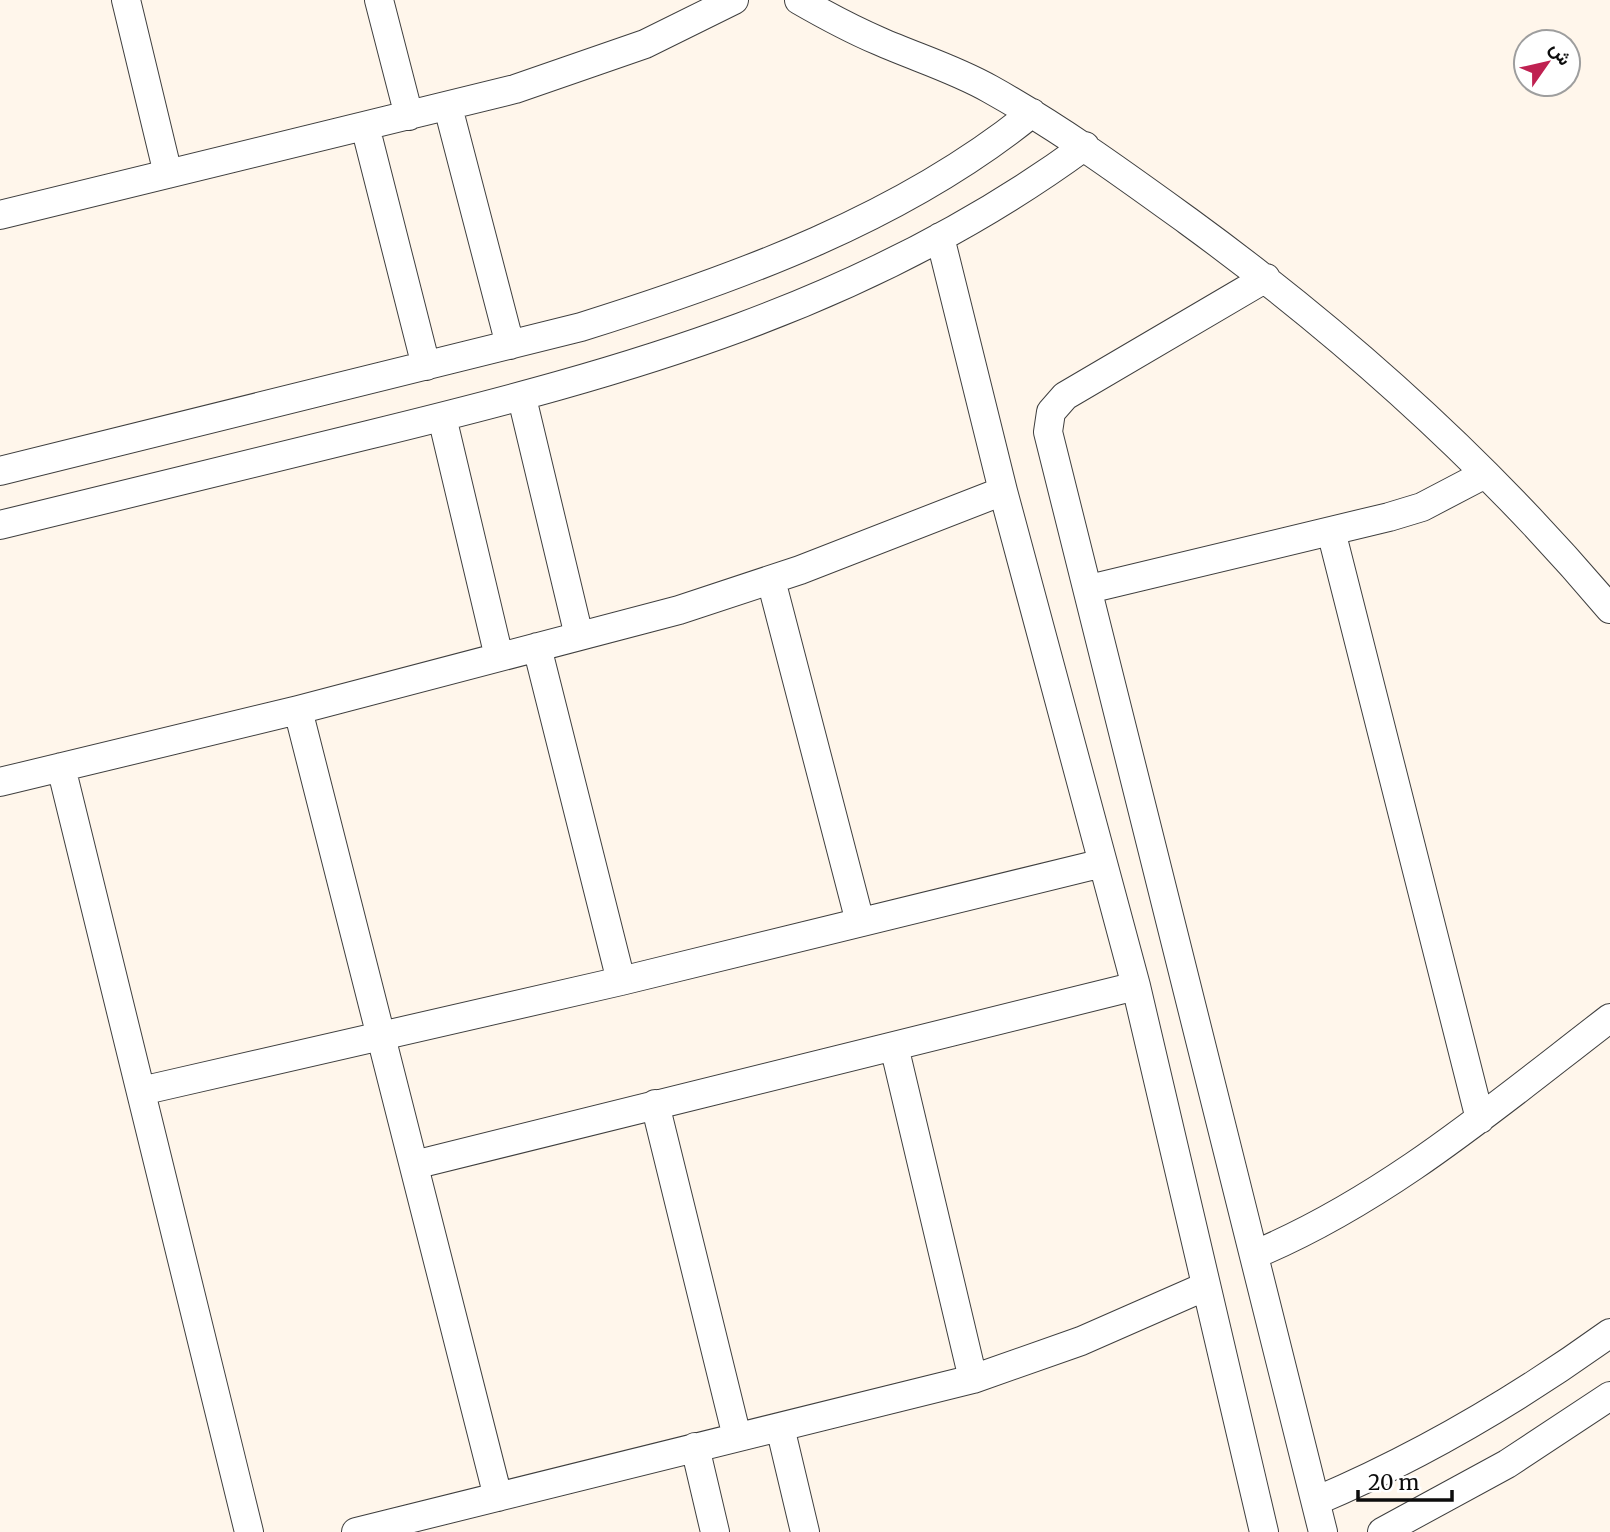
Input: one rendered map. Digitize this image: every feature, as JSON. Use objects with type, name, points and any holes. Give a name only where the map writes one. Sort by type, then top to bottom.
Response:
[{"type":"street","points":[[126,0],[169,174]]},
{"type":"street","points":[[379,0],[409,116]]},
{"type":"street","points":[[0,215],[448,107],[580,68],[645,44],[734,0]]},
{"type":"street","points":[[799,0],[879,41],[987,87],[1032,113],[1085,146],[1266,278],[1379,372],[1485,474],[1610,609]]},
{"type":"street","points":[[448,107],[510,345]]},
{"type":"street","points":[[0,471],[510,345],[652,305],[789,253],[951,171],[1032,113]]},
{"type":"street","points":[[365,127],[426,366]]},
{"type":"street","points":[[0,525],[522,398],[666,356],[736,331],[874,273],[1015,195],[1085,146]]},
{"type":"street","points":[[940,237],[1003,491],[1136,986],[1264,1532]]},
{"type":"street","points":[[1266,278],[1065,396],[1051,412],[1048,432],[1256,1254],[1323,1532]]},
{"type":"street","points":[[522,398],[579,636]]},
{"type":"street","points":[[442,417],[499,657]]},
{"type":"street","points":[[1089,589],[1422,507],[1485,474]]},
{"type":"street","points":[[0,782],[298,710],[679,610],[771,580],[1003,491]]},
{"type":"street","points":[[1331,531],[1480,1119]]},
{"type":"street","points":[[771,580],[860,922]]},
{"type":"street","points":[[537,647],[621,981]]},
{"type":"street","points":[[298,710],[498,1497]]},
{"type":"street","points":[[61,767],[249,1532]]},
{"type":"street","points":[[141,1091],[382,1038],[1103,863]]},
{"type":"street","points":[[414,1165],[1136,986]]},
{"type":"street","points":[[1256,1254],[1331,1219],[1480,1119],[1610,1018]]},
{"type":"street","points":[[894,1046],[973,1379]]},
{"type":"street","points":[[654,1104],[737,1437]]},
{"type":"street","points":[[356,1532],[973,1379],[1081,1341],[1205,1287]]},
{"type":"street","points":[[1316,1502],[1391,1469],[1451,1437],[1510,1402],[1610,1333]]},
{"type":"street","points":[[1382,1532],[1507,1464],[1610,1396]]},
{"type":"street","points":[[780,1427],[806,1532]]},
{"type":"street","points":[[695,1447],[715,1532]]}]
